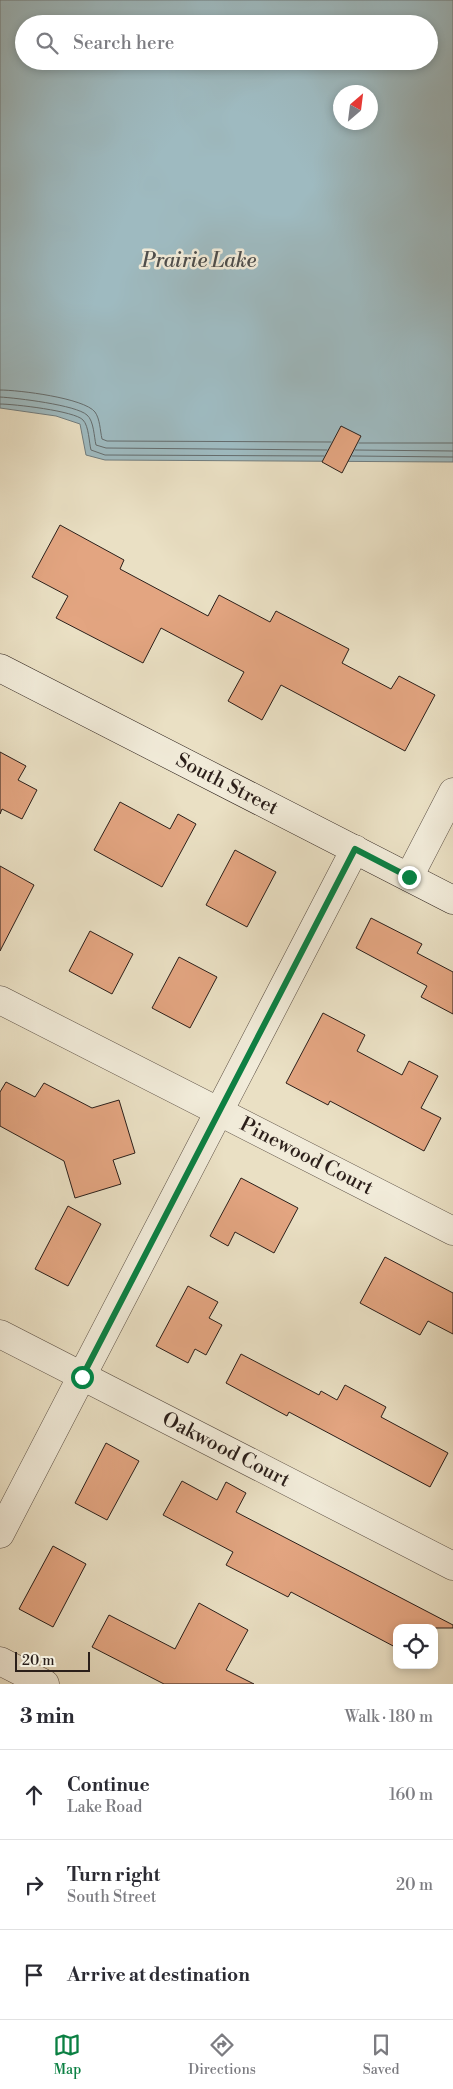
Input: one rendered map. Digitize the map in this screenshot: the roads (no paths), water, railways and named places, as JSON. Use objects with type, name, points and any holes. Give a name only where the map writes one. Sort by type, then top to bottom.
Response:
[{"type":"street","name":"South Street","points":[[0,668],[453,900]]},
{"type":"street","points":[[409,877],[453,792]]},
{"type":"street","points":[[0,1534],[355,849]]},
{"type":"street","name":"Pinewood Court","points":[[0,1000],[453,1231]]},
{"type":"street","name":"Oakwood Court","points":[[0,1334],[453,1566]]},
{"type":"street","points":[[0,1661],[45,1684]]},
{"type":"water","name":"Prairie Lake","points":[[0,0],[453,0],[453,462],[105,460],[86,455],[80,424],[56,416],[0,408]]}]
